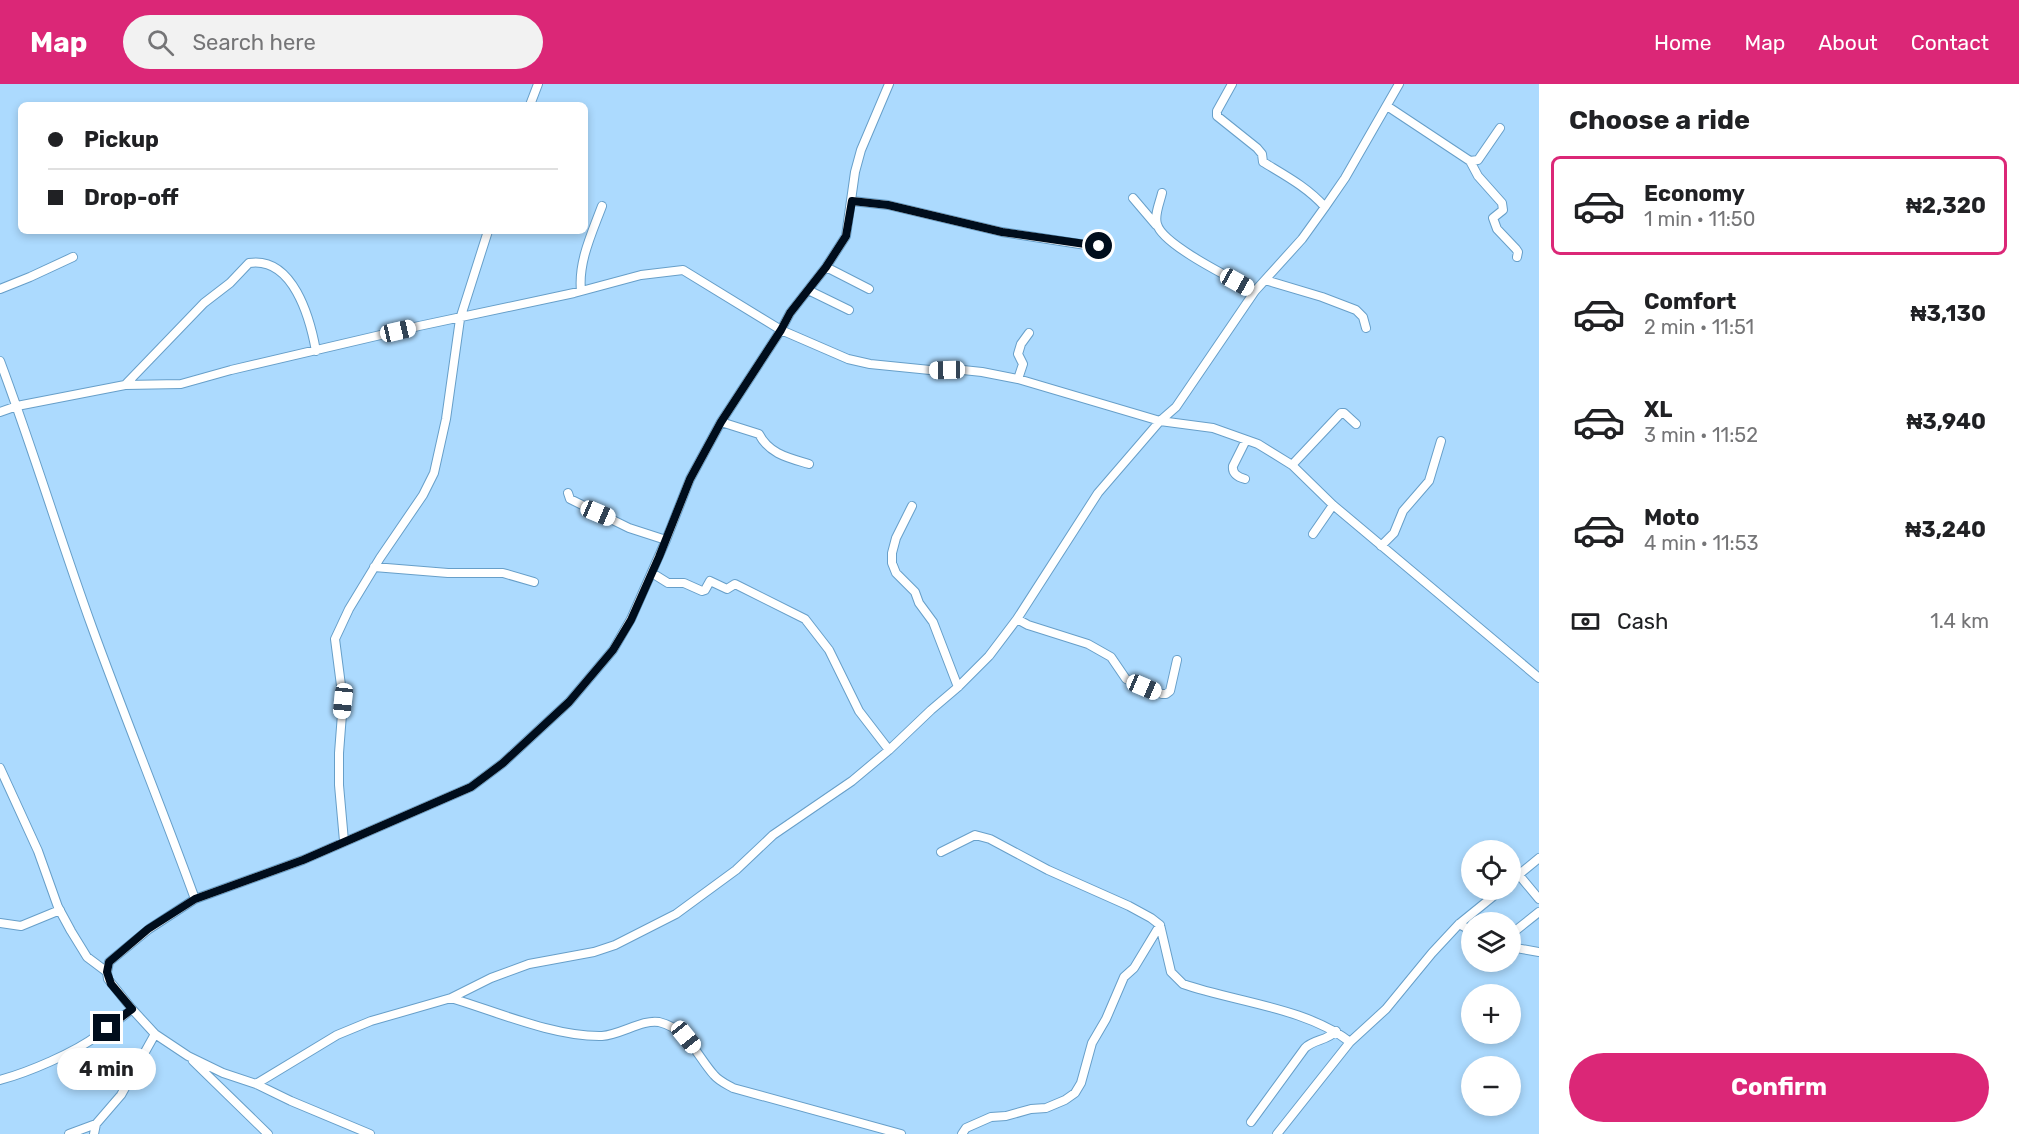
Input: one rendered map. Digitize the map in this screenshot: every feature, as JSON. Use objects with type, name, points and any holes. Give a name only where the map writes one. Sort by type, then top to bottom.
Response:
[{"type":"street","points":[[531,102],[538,84]]},
{"type":"street","points":[[370,1134],[256,1084],[223,1073],[188,1056],[155,1034],[132,1009],[111,984],[107,972],[109,962],[148,929],[195,899],[303,860],[471,787],[503,763],[569,702],[613,650],[631,620],[690,479],[721,422],[790,313],[826,267],[846,236],[855,172],[861,150],[889,84]]},
{"type":"street","points":[[1232,84],[1217,111],[1217,116],[1257,148],[1262,154],[1263,162],[1314,194],[1325,207]]},
{"type":"street","points":[[256,1084],[337,1035],[371,1021],[451,998],[491,978],[529,964],[594,952],[615,945],[676,914],[736,870],[773,835],[852,781],[890,750],[989,656],[1017,619],[1098,494],[1160,421],[1176,407],[1255,291],[1302,239],[1325,207],[1345,178],[1399,84]]},
{"type":"street","points":[[1387,106],[1470,161],[1478,176],[1502,203],[1503,210],[1493,218],[1494,224],[1516,249],[1517,257]]},
{"type":"street","points":[[1470,161],[1478,160],[1500,128]]},
{"type":"street","points":[[1157,226],[1156,219],[1162,193]]},
{"type":"street","points":[[1133,198],[1161,234],[1184,252],[1255,291]]},
{"type":"street","points":[[852,201],[888,205],[1002,232],[1099,246]]},
{"type":"street","points":[[581,291],[579,276],[602,206]]},
{"type":"street","points":[[344,841],[339,753],[343,701],[334,639],[374,567],[423,495],[434,473],[446,419],[460,319],[487,234]]},
{"type":"street","points":[[0,289],[73,257]]},
{"type":"street","points":[[125,385],[204,303],[230,283],[249,263],[267,263],[280,271],[302,298],[312,327],[315,351]]},
{"type":"street","points":[[826,267],[869,289]]},
{"type":"street","points":[[0,412],[17,406],[125,385],[182,384],[231,370],[581,291],[641,275],[683,270],[781,330],[848,359],[870,364],[930,370],[963,370],[1018,379],[1160,421],[1213,428],[1272,451],[1292,465],[1333,505],[1539,678]]},
{"type":"street","points":[[1265,280],[1356,310],[1363,317],[1366,328]]},
{"type":"street","points":[[808,290],[849,310]]},
{"type":"street","points":[[1018,379],[1023,362],[1018,354],[1021,344],[1029,333]]},
{"type":"street","points":[[0,361],[93,629],[195,899]]},
{"type":"street","points":[[1292,465],[1341,413],[1356,424]]},
{"type":"street","points":[[721,422],[759,434],[763,442],[774,452],[809,464]]},
{"type":"street","points":[[1245,479],[1239,478],[1232,469],[1246,440]]},
{"type":"street","points":[[1381,546],[1394,533],[1403,511],[1429,481],[1441,441]]},
{"type":"street","points":[[568,493],[570,499],[629,528],[666,540]]},
{"type":"street","points":[[1313,534],[1333,505]]},
{"type":"street","points":[[912,506],[896,538],[892,564],[896,573],[915,592],[919,603],[933,622],[958,687]]},
{"type":"street","points":[[374,567],[448,573],[477,571],[503,573],[534,582]]},
{"type":"street","points":[[652,573],[668,583],[684,583],[702,591],[710,581],[727,589],[735,584],[805,619],[829,650],[860,711],[890,750]]},
{"type":"street","points":[[1017,619],[1028,625],[1088,644],[1112,657],[1126,679],[1162,694],[1170,692],[1177,660]]},
{"type":"street","points":[[0,768],[38,851],[60,910],[83,952],[107,972]]},
{"type":"street","points":[[941,852],[975,835],[981,836],[1048,870],[1129,906],[1160,925],[1171,972],[1183,984],[1292,1015],[1336,1031],[1350,1042]]},
{"type":"street","points":[[1521,873],[1539,858]]},
{"type":"street","points":[[1521,877],[1539,898]]},
{"type":"street","points":[[1277,1134],[1350,1042],[1386,1009],[1432,953],[1460,924],[1489,900]]},
{"type":"street","points":[[0,922],[21,927],[60,910]]},
{"type":"street","points":[[1521,926],[1539,912]]},
{"type":"street","points":[[962,1134],[966,1128],[991,1117],[1046,1108],[1065,1100],[1076,1092],[1081,1083],[1092,1043],[1106,1019],[1110,1006],[1125,977],[1134,968],[1160,925]]},
{"type":"street","points":[[1521,948],[1539,952]]},
{"type":"street","points":[[451,998],[568,1034],[602,1036],[659,1022],[686,1037],[715,1077],[733,1088],[901,1134]]},
{"type":"street","points":[[0,1080],[15,1076],[78,1047],[99,1035],[132,1009]]},
{"type":"street","points":[[1251,1122],[1305,1048],[1311,1042],[1331,1036],[1336,1031]]},
{"type":"street","points":[[69,1134],[96,1124],[121,1095],[155,1034]]},
{"type":"street","points":[[188,1056],[268,1134]]},
{"type":"street","points":[[94,1134],[96,1124]]},
{"type":"route","points":[[107,1028],[132,1009],[108,979],[109,962],[148,929],[195,899],[303,860],[471,787],[503,763],[569,702],[613,650],[631,620],[690,479],[721,422],[790,313],[826,267],[846,236],[852,201],[888,205],[1002,232],[1099,246]]}]
